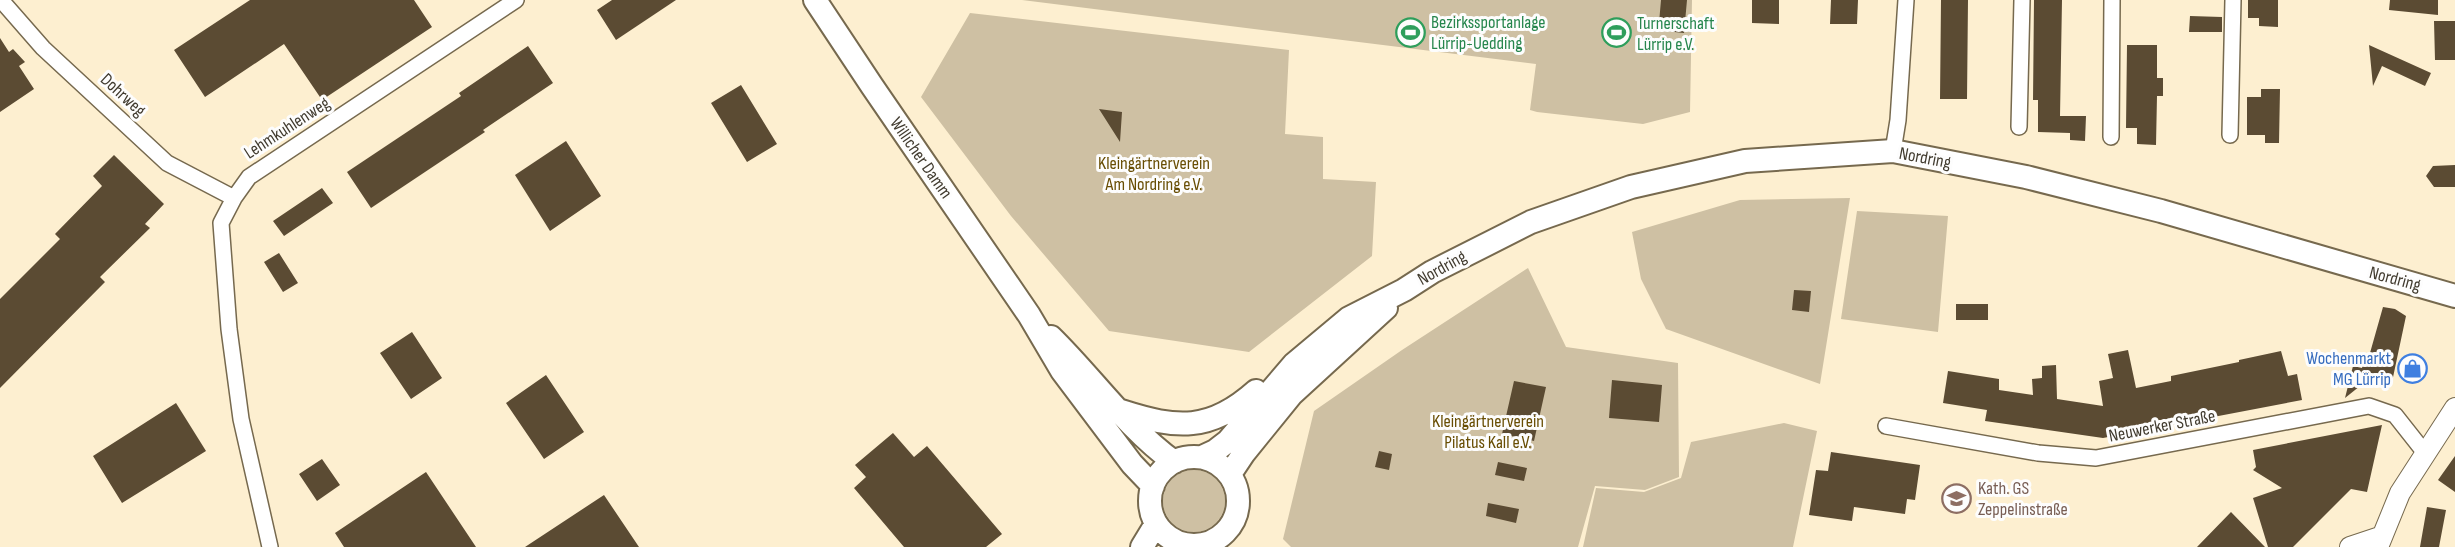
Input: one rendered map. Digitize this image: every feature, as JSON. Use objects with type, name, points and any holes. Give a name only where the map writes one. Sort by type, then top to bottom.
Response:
[{"type":"main road","name":"Willicher Damm","points":[[815,0],[878,96],[1029,315],[1062,371],[1132,464],[1153,486]]},
{"type":"main road","name":"Nordring","points":[[1202,457],[1228,441],[1294,364],[1349,318],[1404,290],[1432,272],[1532,222],[1631,187],[1744,161],[1893,151],[2026,177],[2161,211],[2455,296]]},
{"type":"main road","name":"Nordring","points":[[1230,474],[1291,395],[1404,290]]},
{"type":"main road","name":"Willicher Damm","points":[[1029,315],[1074,360],[1152,446],[1174,462]]},
{"type":"main road","points":[[1117,410],[1174,425],[1204,423],[1231,411],[1294,364]]},
{"type":"main road","points":[[1187,457],[1202,457],[1222,466],[1230,474],[1239,500],[1237,514],[1221,537],[1209,543],[1179,545],[1156,524],[1151,512],[1153,486],[1158,477],[1174,462],[1187,457]]},
{"type":"main road","points":[[1142,547],[1156,524]]},
{"type":"street","name":"Dohrweg","points":[[1,0],[43,48],[167,163],[234,198]]},
{"type":"street","name":"Lehmkuhlenweg","points":[[270,547],[242,419],[229,329],[221,223],[234,198],[249,177],[516,0]]},
{"type":"street","points":[[1893,151],[1898,120],[1906,0]]},
{"type":"street","points":[[2019,127],[2022,0]]},
{"type":"street","points":[[2111,137],[2112,0]]},
{"type":"street","points":[[2230,135],[2233,0]]},
{"type":"street","name":"Neuwerker Straße","points":[[1886,426],[2038,453],[2096,458],[2369,406],[2396,415],[2426,453]]},
{"type":"street","points":[[2350,547],[2379,542],[2400,494],[2455,408]]},
{"type":"green space","points":[[1022,0],[1692,0],[1690,112],[1643,124],[1537,112],[1530,110],[1536,64]]},
{"type":"green space","name":"Kleingärtnerverein Am Nordring e.V.","points":[[970,13],[1289,50],[1285,134],[1323,137],[1323,179],[1376,182],[1372,256],[1249,352],[1109,331],[1011,216],[921,97]]},
{"type":"green space","points":[[1850,198],[1820,384],[1666,329],[1641,279],[1632,232],[1740,200]]},
{"type":"green space","points":[[1857,211],[1948,216],[1938,332],[1841,319]]},
{"type":"green space","name":"Kleingärtnerverein Pilatus Kall e.V.","points":[[1528,268],[1566,347],[1678,363],[1679,477],[1645,490],[1595,486],[1578,547],[1291,547],[1283,539],[1314,411],[1402,350]]},
{"type":"green space","points":[[1784,423],[1817,431],[1793,547],[1583,547],[1596,488],[1644,492],[1681,478],[1691,442]]},
{"type":"green space","points":[[1194,470],[1216,479],[1225,501],[1216,523],[1194,532],[1172,523],[1163,501],[1172,479]]},
{"type":"building","points":[[250,0],[414,0],[432,27],[322,100],[284,44],[205,97],[174,50]]},
{"type":"building","points":[[612,0],[676,0],[616,40],[597,10]]},
{"type":"building","points":[[1661,0],[1687,0],[1684,33],[1665,31],[1659,23]]},
{"type":"building","points":[[1752,0],[1779,0],[1779,24],[1752,23]]},
{"type":"building","points":[[1831,0],[1858,0],[1857,24],[1830,24]]},
{"type":"building","points":[[1941,0],[1968,0],[1967,99],[1940,99]]},
{"type":"building","points":[[2034,0],[2062,0],[2060,116],[2086,116],[2085,141],[2070,140],[2070,133],[2038,132],[2038,100],[2033,100]]},
{"type":"building","points":[[2248,0],[2278,0],[2278,27],[2259,26],[2259,18],[2248,18]]},
{"type":"building","points":[[2390,0],[2438,0],[2438,15],[2389,10]]},
{"type":"building","points":[[2190,16],[2222,17],[2222,32],[2189,32]]},
{"type":"building","points":[[2434,21],[2455,21],[2455,60],[2435,60]]},
{"type":"building","points":[[0,38],[9,52],[13,49],[25,62],[19,66],[34,89],[0,112]]},
{"type":"building","points":[[2127,45],[2157,45],[2157,78],[2163,78],[2163,96],[2157,96],[2156,145],[2137,144],[2137,128],[2126,128]]},
{"type":"building","points":[[2369,45],[2431,73],[2425,86],[2382,66],[2373,86]]},
{"type":"building","points":[[528,46],[553,83],[483,130],[485,132],[371,208],[347,172],[461,96],[459,93]]},
{"type":"building","points":[[741,85],[777,144],[747,162],[711,103]]},
{"type":"building","points":[[2261,89],[2280,89],[2279,143],[2265,143],[2265,135],[2247,135],[2247,97],[2261,97]]},
{"type":"building","points":[[1099,109],[1122,112],[1120,142]]},
{"type":"building","points":[[566,141],[601,196],[550,231],[515,175]]},
{"type":"building","points":[[114,155],[164,204],[145,224],[150,228],[100,277],[105,282],[0,388],[0,299],[60,239],[55,234],[102,186],[93,176]]},
{"type":"building","points":[[2455,165],[2455,187],[2434,187],[2426,176],[2433,166]]},
{"type":"building","points":[[322,188],[333,203],[284,236],[273,221]]},
{"type":"building","points":[[279,253],[298,283],[283,292],[264,262]]},
{"type":"building","points":[[1794,290],[1811,291],[1809,312],[1792,310]]},
{"type":"building","points":[[1956,304],[1988,304],[1988,320],[1956,320]]},
{"type":"building","points":[[2383,307],[2395,309],[2406,316],[2392,382],[2378,385],[2365,382],[2345,398],[2353,366],[2362,368],[2364,359],[2368,360]]},
{"type":"building","points":[[412,332],[442,378],[411,399],[380,353]]},
{"type":"building","points":[[2128,350],[2136,388],[2171,381],[2171,376],[2281,351],[2288,376],[2297,374],[2302,400],[2103,438],[1985,421],[1987,410],[1943,403],[1948,371],[1999,379],[1999,390],[2033,395],[2032,379],[2042,378],[2042,366],[2056,365],[2057,399],[2103,406],[2099,381],[2113,378],[2108,354]]},
{"type":"building","points":[[546,375],[584,432],[544,459],[506,403]]},
{"type":"building","points":[[1612,380],[1662,385],[1659,422],[1609,418]]},
{"type":"building","points":[[1514,381],[1546,387],[1534,441],[1502,434]]},
{"type":"building","points":[[176,403],[206,451],[122,503],[93,456]]},
{"type":"building","points":[[2382,425],[2367,492],[2351,489],[2293,547],[2268,547],[2253,498],[2282,488],[2253,470],[2256,467],[2253,450]]},
{"type":"building","points":[[893,433],[914,457],[927,446],[1002,534],[986,547],[904,547],[854,488],[866,477],[855,465]]},
{"type":"building","points":[[1379,451],[1392,454],[1389,470],[1375,467]]},
{"type":"building","points":[[1831,452],[1920,465],[1915,500],[1907,499],[1905,514],[1854,507],[1852,521],[1809,515],[1816,470],[1828,471]]},
{"type":"building","points":[[2455,456],[2455,492],[2438,480]]},
{"type":"building","points":[[322,459],[340,485],[317,501],[299,474]]},
{"type":"building","points":[[1498,462],[1527,468],[1524,481],[1495,475]]},
{"type":"building","points":[[426,472],[476,547],[344,547],[335,533]]},
{"type":"building","points":[[604,495],[639,547],[525,547]]},
{"type":"building","points":[[1488,503],[1519,509],[1516,523],[1486,516]]},
{"type":"building","points":[[2427,507],[2446,510],[2439,547],[2420,547]]},
{"type":"building","points":[[2231,512],[2265,547],[2197,547]]},
{"type":"place","name":"Bezirkssportanlage Lürrip-Uedding","points":[[1410,32]]},
{"type":"place","name":"Turnerschaft Lürrip e.V.","points":[[1616,33]]},
{"type":"place","name":"Wochenmarkt MG Lürrip","points":[[2412,368]]},
{"type":"place","name":"Kath. GS Zeppelinstraße","points":[[1957,498]]}]
